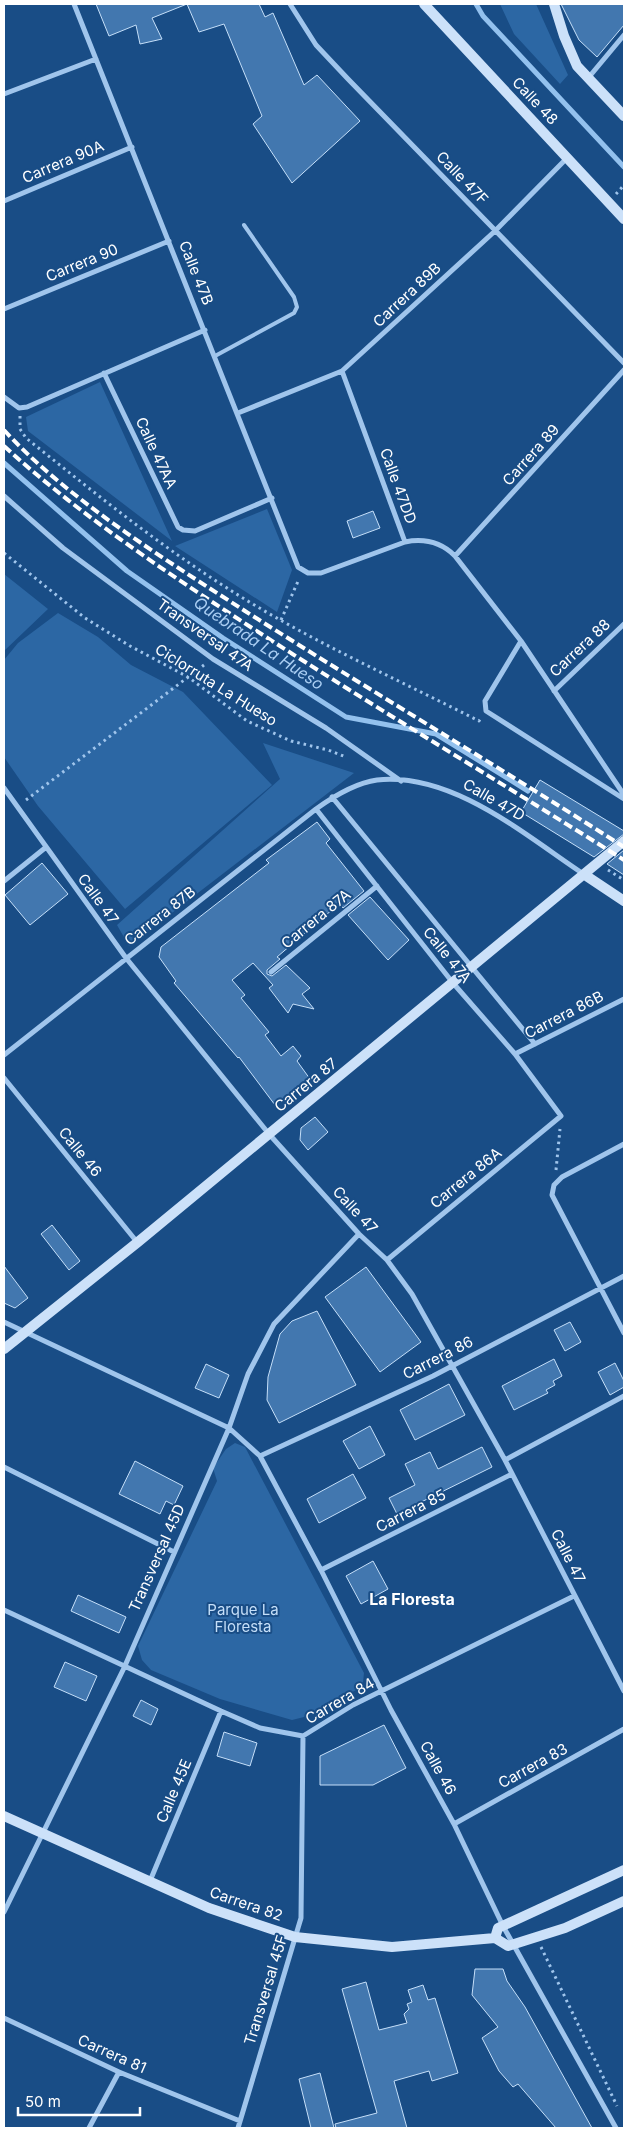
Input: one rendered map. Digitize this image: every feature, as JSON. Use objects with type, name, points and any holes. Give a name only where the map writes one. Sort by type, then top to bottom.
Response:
[{"type":"street","name":"Calle 47B","points":[[74,4],[294,552],[298,567],[303,571]]},
{"type":"street","name":"Calle 47F","points":[[290,4],[316,45],[624,363]]},
{"type":"street","name":"Calle 48","points":[[424,4],[624,218]]},
{"type":"street","points":[[554,4],[577,66],[624,116]]},
{"type":"street","points":[[589,77],[624,36]]},
{"type":"street","points":[[4,94],[96,59]]},
{"type":"street","name":"Carrera 90A","points":[[4,200],[132,147]]},
{"type":"street","name":"Carrera 89B","points":[[238,413],[342,371],[495,230],[568,158]]},
{"type":"street","name":"Carrera 90","points":[[4,309],[169,241]]},
{"type":"street","points":[[4,397],[20,408],[27,407],[205,330]]},
{"type":"street","name":"Carrera 89","points":[[456,556],[624,370]]},
{"type":"street","name":"Calle 47DD","points":[[342,371],[405,542],[432,541],[456,556],[521,642],[624,795]]},
{"type":"street","name":"Calle 47AA","points":[[104,373],[174,522],[183,530],[195,531],[272,498]]},
{"type":"street","name":"Transversal 47A","points":[[4,496],[63,548],[213,659],[326,728],[401,781]]},
{"type":"street","points":[[303,571],[321,573],[405,542]]},
{"type":"street","name":"Carrera 88","points":[[554,691],[624,624]]},
{"type":"street","points":[[521,642],[485,701],[486,711],[624,799]]},
{"type":"street","name":"Calle 47D","points":[[332,797],[360,784],[378,780],[401,781],[446,790],[476,803],[624,901]]},
{"type":"street","name":"Calle 47","points":[[4,788],[45,848],[126,958],[270,1134],[359,1234],[387,1260],[412,1294],[505,1460],[624,1691]]},
{"type":"street","name":"Carrera 87B","points":[[4,1055],[332,797]]},
{"type":"street","name":"Calle 47A","points":[[332,797],[535,1044]]},
{"type":"street","name":"Calle 47A","points":[[316,809],[453,984],[515,1054],[561,1116]]},
{"type":"street","name":"Carrera 87","points":[[4,1349],[270,1134],[624,841]]},
{"type":"street","points":[[4,881],[45,848]]},
{"type":"street","name":"Carrera 87A","points":[[271,972],[377,886]]},
{"type":"street","name":"Carrera 86B","points":[[515,1054],[624,999]]},
{"type":"street","name":"Calle 46","points":[[4,1078],[138,1242]]},
{"type":"street","name":"Carrera 86A","points":[[387,1260],[561,1116]]},
{"type":"street","points":[[624,1144],[562,1177],[554,1184],[552,1195],[624,1333]]},
{"type":"street","name":"Transversal 45D","points":[[4,1912],[41,1833],[124,1668],[229,1428],[248,1374],[274,1324],[359,1234]]},
{"type":"street","name":"Carrera 86","points":[[260,1456],[453,1366],[624,1276]]},
{"type":"street","points":[[4,1322],[229,1428]]},
{"type":"street","points":[[505,1460],[624,1396]]},
{"type":"street","name":"Calle 46","points":[[229,1428],[260,1456],[321,1570],[381,1691],[454,1824],[503,1926],[616,2128]]},
{"type":"street","points":[[4,1467],[174,1552]]},
{"type":"street","name":"Carrera 85","points":[[321,1570],[512,1474]]},
{"type":"street","name":"Carrera 84","points":[[4,1610],[221,1712],[260,1728],[303,1736],[353,1705],[574,1596]]},
{"type":"street","name":"Calle 45E","points":[[150,1881],[221,1712]]},
{"type":"street","name":"Carrera 83","points":[[454,1824],[624,1729]]},
{"type":"street","name":"Transversal 45F","points":[[238,2128],[301,1918],[303,1736]]},
{"type":"street","name":"Carrera 82","points":[[4,1816],[209,1908],[295,1937],[392,1947],[495,1938],[508,1946],[513,1944]]},
{"type":"street","points":[[495,1938],[498,1928],[624,1870]]},
{"type":"street","points":[[513,1944],[565,1928],[624,1901]]},
{"type":"street","name":"Carrera 81","points":[[4,2018],[119,2072],[240,2121]]},
{"type":"street","points":[[89,2128],[119,2072]]},
{"type":"lane","points":[[215,356],[294,314],[296,307],[294,298],[244,225]]},
{"type":"path","points":[[20,408],[20,429],[26,438],[107,503],[195,566],[281,620],[479,721],[486,711]]},
{"type":"path","name":"Ciclorruta La Hueso","points":[[4,554],[85,618],[130,646],[188,677],[247,721],[291,741],[338,753],[353,761]]},
{"type":"path","points":[[281,620],[303,571]]},
{"type":"path","points":[[17,807],[213,659]]},
{"type":"path","points":[[605,869],[624,880]]},
{"type":"path","points":[[554,1184],[561,1116]]},
{"type":"path","points":[[536,1938],[620,2111]]},
{"type":"green space","points":[[500,4],[536,4],[568,75],[560,84],[514,34]]},
{"type":"green space","points":[[100,382],[172,541],[28,431],[26,417]]},
{"type":"green space","points":[[267,509],[292,570],[277,612],[175,546]]},
{"type":"green space","points":[[4,574],[48,609],[4,651]]},
{"type":"green space","points":[[58,613],[98,637],[131,665],[183,692],[272,785],[125,909],[38,806],[4,757],[4,660],[18,643]]},
{"type":"green space","points":[[263,743],[354,773],[129,946],[117,925],[280,779]]},
{"type":"green space","name":"Parque La Floresta","points":[[235,1443],[245,1447],[364,1673],[363,1682],[358,1689],[304,1717],[292,1720],[220,1699],[151,1670],[142,1660],[138,1646],[217,1481],[213,1468],[226,1449]]},
{"type":"building","points":[[96,4],[187,4],[152,18],[162,39],[140,44],[136,25],[109,36]]},
{"type":"building","points":[[187,4],[259,4],[265,17],[273,13],[304,85],[317,75],[360,121],[292,183],[253,124],[262,116],[224,24],[199,32]]},
{"type":"building","points":[[561,4],[624,4],[624,25],[597,57],[579,40]]},
{"type":"building","points":[[373,511],[380,528],[353,538],[347,521]]},
{"type":"building","points":[[540,780],[624,831],[624,834],[594,857],[521,812]]},
{"type":"building","points":[[317,822],[330,839],[326,843],[364,891],[343,908],[340,904],[333,909],[277,957],[280,959],[267,970],[267,974],[272,976],[286,965],[310,988],[302,994],[314,1009],[293,1004],[288,1013],[269,988],[273,985],[253,963],[232,980],[245,995],[241,998],[269,1032],[265,1035],[281,1056],[293,1046],[301,1056],[297,1061],[310,1079],[275,1105],[239,1057],[174,983],[176,981],[159,957],[161,947],[269,863],[266,860]]},
{"type":"building","points":[[624,850],[624,875],[607,864]]},
{"type":"building","points":[[42,863],[68,894],[30,925],[5,895]]},
{"type":"building","points":[[370,897],[409,940],[388,960],[348,915]]},
{"type":"building","points":[[315,1117],[328,1132],[308,1150],[300,1140],[301,1128]]},
{"type":"building","points":[[52,1225],[80,1261],[69,1270],[41,1234]]},
{"type":"building","points":[[4,1266],[28,1298],[15,1308],[4,1303]]},
{"type":"building","points":[[366,1267],[421,1342],[380,1372],[325,1297]]},
{"type":"building","points":[[317,1311],[356,1385],[279,1423],[267,1400],[268,1377],[280,1334],[292,1321]]},
{"type":"building","points":[[570,1322],[581,1342],[565,1351],[554,1330]]},
{"type":"building","points":[[554,1359],[562,1376],[553,1381],[555,1385],[546,1390],[548,1393],[514,1410],[502,1386]]},
{"type":"building","points":[[615,1363],[624,1381],[624,1387],[610,1395],[598,1372]]},
{"type":"building","points":[[206,1364],[229,1375],[219,1398],[195,1388]]},
{"type":"building","points":[[449,1384],[465,1415],[415,1440],[400,1410]]},
{"type":"building","points":[[370,1426],[385,1455],[359,1469],[343,1441]]},
{"type":"building","points":[[482,1447],[492,1467],[397,1514],[389,1498],[415,1485],[405,1464],[430,1452],[438,1469]]},
{"type":"building","points":[[135,1461],[183,1486],[174,1505],[166,1501],[160,1514],[119,1494]]},
{"type":"building","points":[[353,1474],[366,1498],[319,1523],[307,1499]]},
{"type":"building","points":[[373,1561],[388,1589],[361,1604],[346,1576]]},
{"type":"building","points":[[78,1595],[126,1617],[119,1633],[71,1611]]},
{"type":"building","points":[[65,1662],[97,1676],[86,1701],[54,1687]]},
{"type":"building","points":[[141,1700],[158,1709],[151,1725],[133,1716]]},
{"type":"building","points":[[384,1725],[406,1768],[373,1785],[320,1785],[320,1756]]},
{"type":"building","points":[[224,1732],[257,1743],[250,1766],[217,1756]]},
{"type":"building","points":[[475,1969],[503,1969],[507,1981],[525,2007],[592,2128],[556,2128],[518,2084],[513,2087],[499,2071],[482,2038],[498,2027],[472,1995]]},
{"type":"building","points":[[366,1982],[379,2030],[407,2023],[404,2014],[409,2009],[407,2004],[412,2002],[408,1990],[423,1985],[428,2000],[435,1998],[458,2073],[432,2081],[429,2071],[394,2081],[407,2128],[336,2128],[335,2124],[377,2113],[342,1989]]},
{"type":"building","points":[[320,2073],[334,2128],[311,2128],[299,2079]]},
{"type":"waterway","points":[[476,4],[483,16],[624,167]]},
{"type":"waterway","name":"Quebrada La Hueso","points":[[4,463],[127,571],[223,638],[346,717],[436,734],[528,791]]},
{"type":"railway","points":[[4,430],[57,480],[151,550],[292,641],[624,847]]},
{"type":"railway","points":[[4,446],[34,473],[98,523],[198,593],[624,860]]},
{"type":"district","name":"La Floresta","points":[[412,1599]]}]
